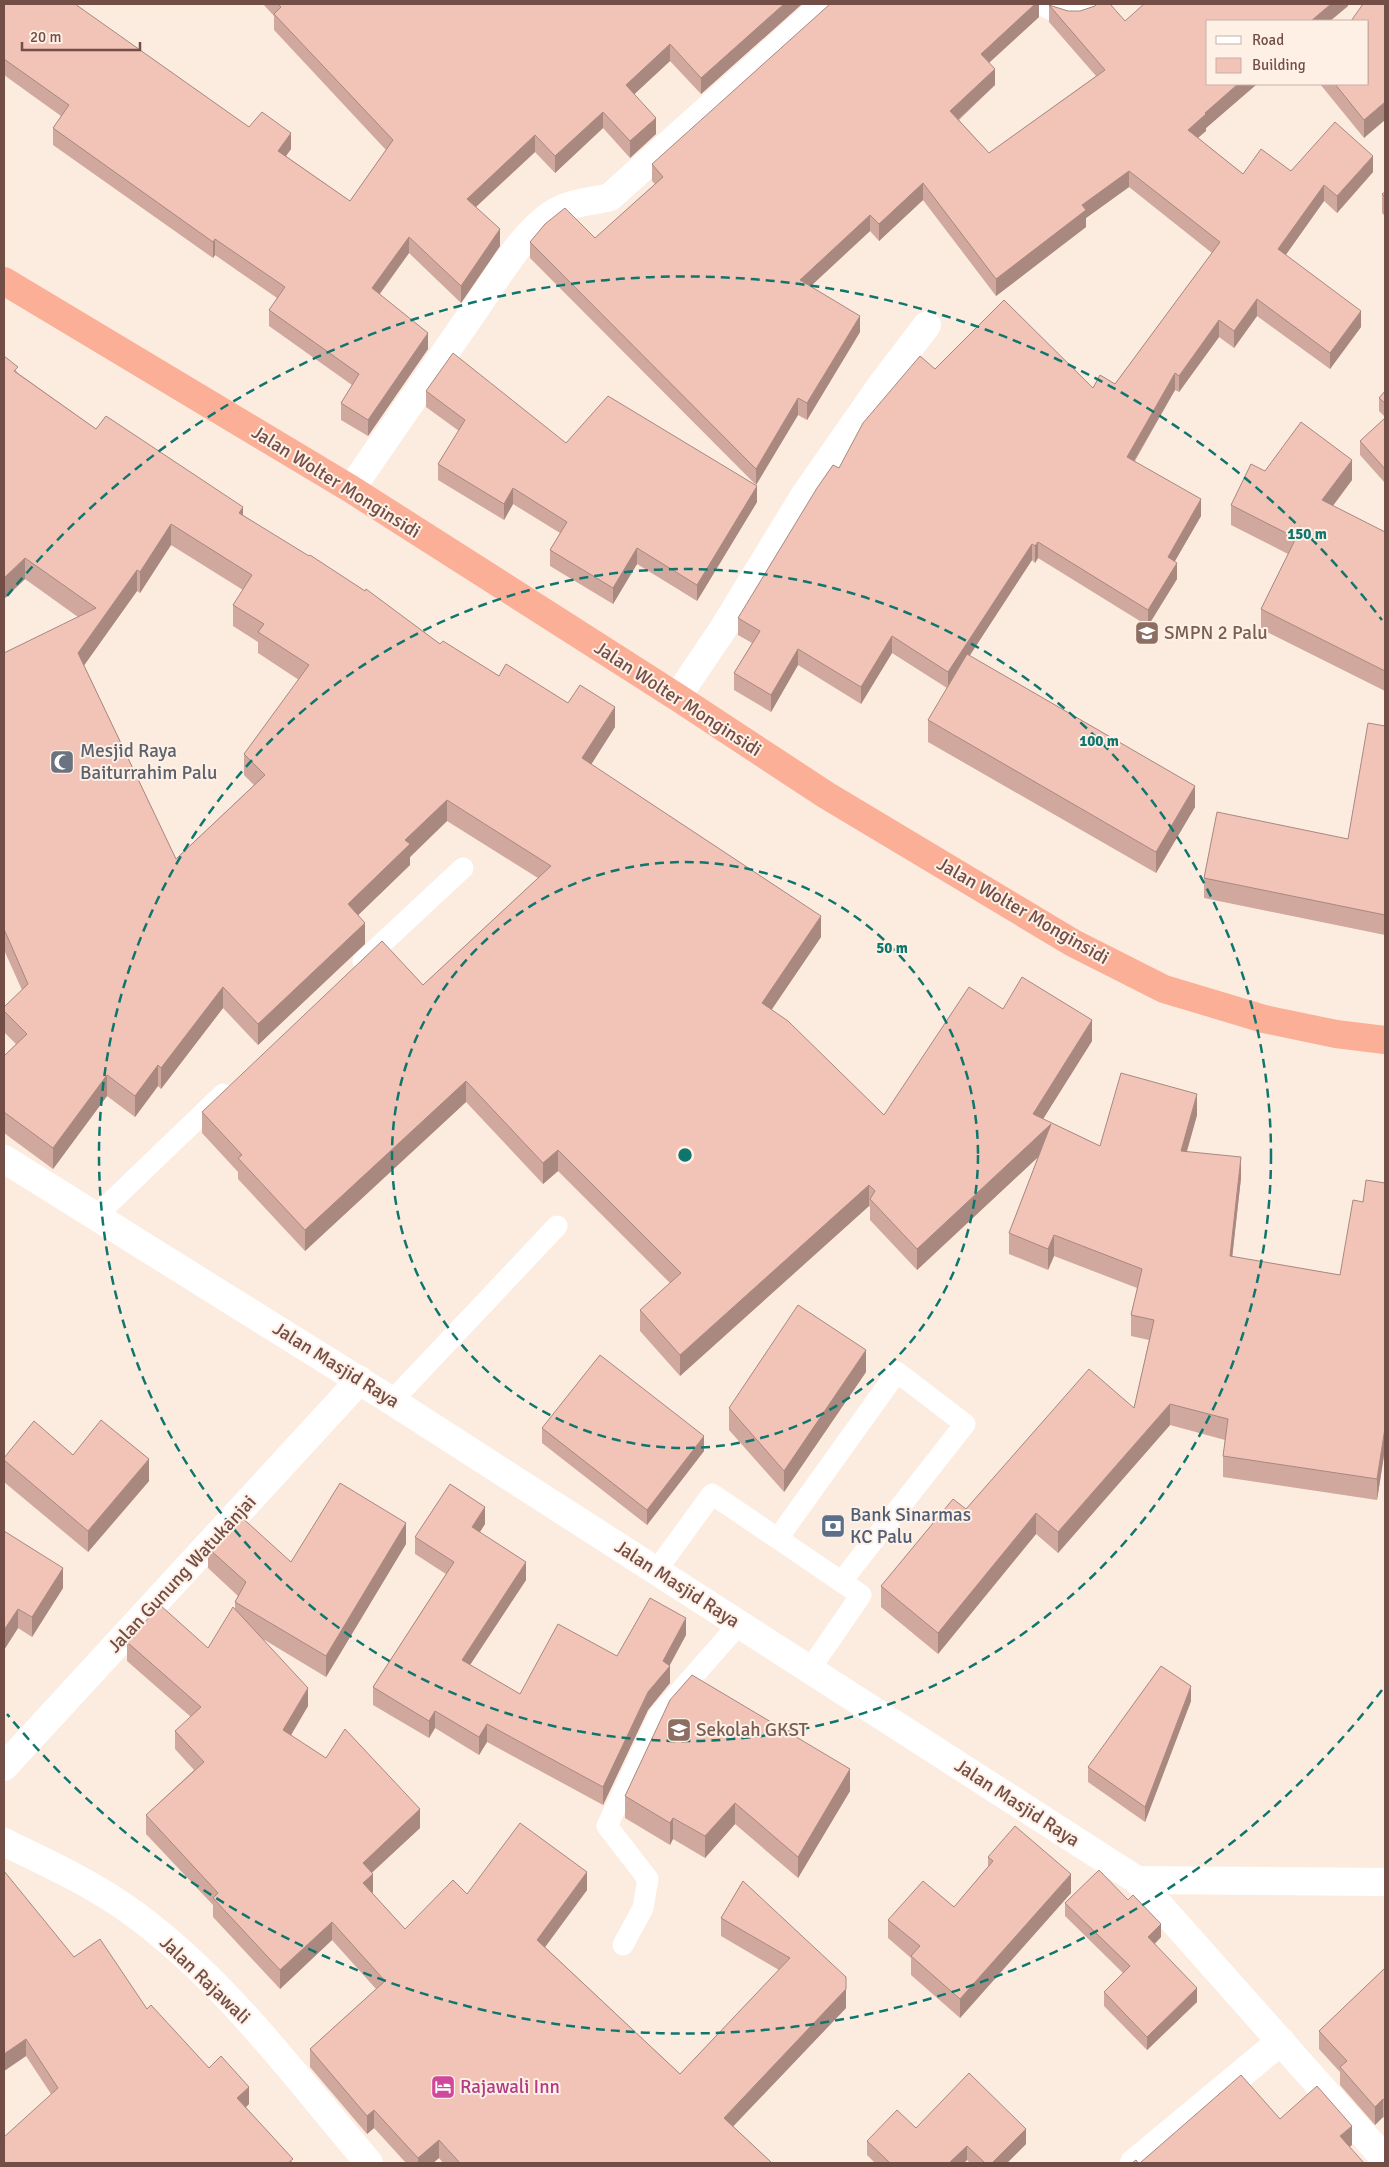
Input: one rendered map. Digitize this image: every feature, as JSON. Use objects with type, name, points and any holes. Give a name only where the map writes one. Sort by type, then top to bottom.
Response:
[{"type":"highway","name":"Jalan Wolter Monginsidi","points":[[4,281],[351,489],[677,697],[826,795],[1073,943],[1164,989],[1264,1019],[1336,1034],[1385,1040]]},
{"type":"street","points":[[351,489],[529,235],[554,212],[573,203],[610,197],[825,4]]},
{"type":"street","points":[[1048,4],[1067,13],[1086,10],[1094,4]]},
{"type":"street","points":[[677,697],[723,629],[804,496],[882,384],[927,325]]},
{"type":"street","name":"Jalan Masjid Raya","points":[[4,1159],[360,1380],[1137,1880],[1385,2159]]},
{"type":"street","name":"Jalan Gunung Watukanjai","points":[[4,1767],[360,1380]]},
{"type":"street","name":"Jalan Rajawali","points":[[4,1842],[93,1887],[133,1913],[182,1952],[235,2005],[369,2163]]},
{"type":"street","points":[[1137,1880],[1385,1882]]},
{"type":"street","points":[[1134,2163],[1281,2042]]},
{"type":"lane","points":[[351,973],[463,868]]},
{"type":"lane","points":[[95,1216],[237,1081]]},
{"type":"lane","points":[[392,1401],[557,1226]]},
{"type":"lane","points":[[778,1538],[897,1372],[965,1424],[841,1582]]},
{"type":"lane","points":[[656,1570],[712,1494],[861,1595],[810,1669]]},
{"type":"lane","points":[[623,1945],[643,1908],[648,1879],[607,1826],[659,1715],[739,1624]]},
{"type":"building","points":[[4,4],[75,4],[249,127],[262,112],[291,133],[278,151],[350,201],[393,140],[274,14],[281,7],[278,4],[784,4],[701,78],[670,44],[626,85],[656,118],[630,141],[603,112],[555,156],[535,135],[467,199],[500,229],[461,286],[409,237],[372,288],[428,333],[368,420],[341,403],[359,374],[269,310],[285,287],[215,239],[213,242],[53,128],[69,105],[4,59]]},
{"type":"building","points":[[830,4],[1035,4],[981,54],[995,69],[950,111],[989,153],[1105,70],[1049,5],[1068,11],[1080,11],[1097,4],[1110,4],[1125,21],[1144,4],[1331,4],[1312,20],[1206,20],[1206,85],[1237,85],[1188,130],[1243,174],[1261,149],[1291,171],[1335,122],[1373,156],[1337,196],[1324,185],[1278,249],[1361,311],[1330,353],[1257,299],[1234,331],[1219,320],[1179,376],[1175,373],[1127,457],[1201,499],[1168,557],[1177,563],[1148,610],[1038,542],[1035,546],[1032,544],[948,672],[892,636],[861,687],[798,649],[771,695],[734,673],[760,631],[738,618],[817,488],[833,465],[839,468],[863,423],[920,356],[935,369],[1004,300],[1093,388],[1100,375],[1115,384],[1220,242],[1129,171],[1082,205],[1086,210],[996,279],[923,183],[879,224],[870,215],[800,280],[860,316],[807,403],[798,398],[756,469],[530,242],[545,224],[565,208],[595,238],[663,177],[652,164]]},
{"type":"building","points":[[1363,4],[1385,4],[1385,102],[1364,120],[1336,85],[1369,85],[1369,20],[1352,20]]},
{"type":"building","points":[[453,353],[566,443],[608,396],[757,486],[697,585],[637,548],[613,588],[550,550],[567,522],[513,488],[504,504],[438,464],[465,420],[426,391]]},
{"type":"building","points":[[4,356],[18,367],[14,371],[96,429],[106,416],[243,507],[239,513],[310,555],[365,591],[366,589],[440,644],[443,641],[499,676],[506,664],[568,703],[580,685],[615,707],[582,758],[821,916],[762,1003],[788,1021],[884,1115],[969,987],[1003,1009],[1022,977],[1092,1020],[1033,1114],[1100,1146],[1121,1073],[1197,1094],[1181,1151],[1241,1157],[1230,1256],[1340,1275],[1353,1200],[1363,1202],[1366,1180],[1385,1183],[1385,1428],[1377,1479],[1223,1456],[1228,1419],[1170,1404],[1058,1532],[1036,1513],[938,1633],[881,1586],[953,1499],[966,1509],[1089,1369],[1134,1408],[1154,1320],[1131,1315],[1142,1269],[1054,1235],[1048,1249],[1009,1233],[1051,1124],[917,1249],[870,1199],[875,1191],[869,1185],[680,1355],[640,1310],[681,1273],[558,1150],[543,1163],[466,1081],[305,1230],[238,1158],[242,1155],[202,1112],[382,941],[423,985],[551,866],[447,800],[405,840],[410,844],[348,904],[365,923],[258,1024],[223,987],[161,1068],[158,1065],[135,1096],[107,1075],[53,1148],[4,1112],[4,1056],[27,1034],[4,1011],[4,1007],[28,984],[4,929],[4,653],[96,608],[25,558],[4,578]],"holes":[[[171,524],[252,575],[233,605],[264,624],[258,632],[309,665],[244,754],[265,775],[176,859],[78,653],[137,570],[140,572]]]},
{"type":"building","points":[[1385,391],[1385,403],[1379,398]]},
{"type":"building","points":[[1385,418],[1385,469],[1360,441]]},
{"type":"building","points":[[1301,422],[1352,460],[1322,500],[1385,532],[1385,671],[1261,609],[1296,538],[1231,505],[1251,464],[1265,471]]},
{"type":"building","points":[[967,654],[1195,786],[1156,852],[928,720]]},
{"type":"building","points":[[1368,723],[1385,726],[1385,915],[1204,878],[1217,812],[1348,839]]},
{"type":"building","points":[[798,1305],[866,1350],[784,1471],[729,1408]]},
{"type":"building","points":[[600,1355],[704,1436],[647,1510],[542,1428]]},
{"type":"building","points":[[101,1420],[149,1459],[88,1531],[4,1460],[4,1458],[34,1421],[73,1455]]},
{"type":"building","points":[[340,1483],[406,1523],[326,1656],[235,1602],[246,1582],[208,1548],[238,1514],[291,1562]]},
{"type":"building","points":[[450,1484],[485,1507],[472,1527],[526,1562],[462,1660],[520,1694],[558,1624],[617,1656],[650,1598],[686,1618],[663,1661],[670,1666],[648,1692],[603,1787],[487,1724],[479,1737],[435,1711],[429,1721],[373,1687],[454,1562],[415,1537]]},
{"type":"building","points":[[4,1531],[63,1568],[32,1617],[18,1609],[4,1630]]},
{"type":"building","points":[[160,1605],[208,1648],[233,1607],[308,1688],[283,1730],[326,1758],[345,1729],[420,1809],[363,1863],[373,1874],[363,1883],[405,1929],[453,1880],[467,1894],[520,1823],[587,1872],[537,1940],[680,2074],[790,1958],[721,1918],[743,1881],[846,1977],[846,1989],[724,2118],[772,2163],[460,2163],[439,2140],[418,2158],[374,2110],[367,2116],[310,2049],[385,1981],[332,1922],[280,1970],[213,1898],[218,1893],[146,1815],[204,1762],[175,1731],[201,1707],[127,1642]]},
{"type":"building","points":[[1161,1666],[1191,1686],[1145,1807],[1088,1767]]},
{"type":"building","points":[[692,1675],[850,1769],[798,1857],[735,1803],[705,1836],[673,1818],[670,1823],[625,1796],[670,1700]]},
{"type":"building","points":[[1015,1826],[1071,1874],[960,1999],[911,1956],[920,1946],[888,1920],[923,1881],[954,1907],[993,1861],[988,1857]]},
{"type":"building","points":[[1099,1870],[1128,1900],[1133,1895],[1161,1924],[1148,1937],[1197,1988],[1147,2037],[1104,1992],[1130,1966],[1065,1903]]},
{"type":"building","points":[[4,1871],[74,1957],[100,1939],[147,2009],[151,2005],[209,2068],[221,2056],[249,2087],[237,2098],[293,2159],[288,2163],[4,2163],[4,2137],[58,2088],[26,2039],[4,2054]]},
{"type":"building","points":[[1385,1968],[1385,2101],[1383,2099],[1375,2107],[1340,2067],[1347,2061],[1319,2031]]},
{"type":"building","points":[[969,2073],[1026,2129],[992,2163],[985,2163],[967,2146],[949,2163],[890,2163],[867,2141],[897,2110],[916,2128]]},
{"type":"building","points":[[1241,2075],[1280,2119],[1317,2086],[1352,2126],[1340,2136],[1364,2163],[1140,2163]]},
{"type":"place","name":"SMPN 2 Palu","points":[[1147,633]]},
{"type":"place","name":"Mesjid Raya Baiturrahim Palu","points":[[62,762]]},
{"type":"place","name":"Bank Sinarmas KC Palu","points":[[833,1526]]},
{"type":"place","name":"Sekolah GKST","points":[[679,1730]]},
{"type":"place","name":"Rajawali Inn","points":[[443,2087]]}]
